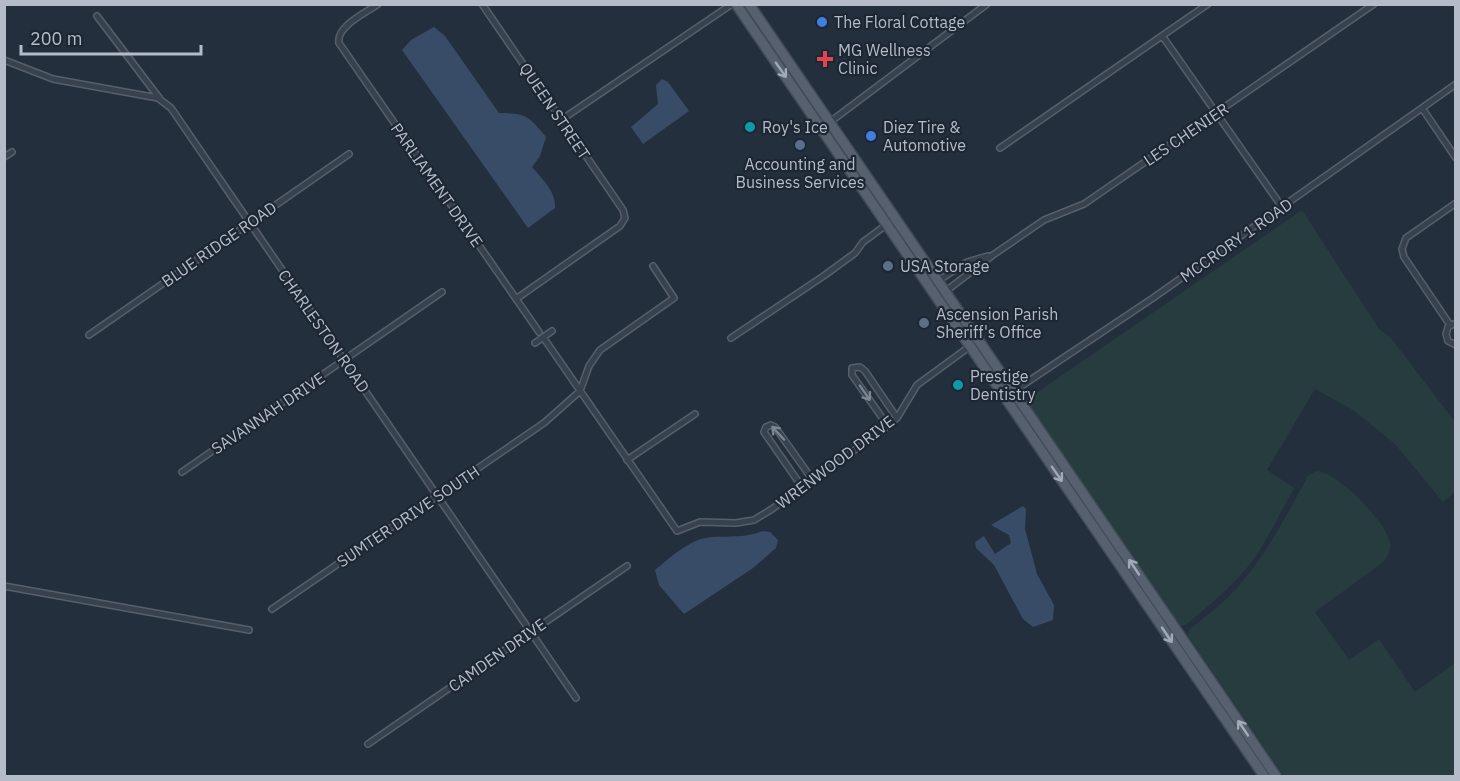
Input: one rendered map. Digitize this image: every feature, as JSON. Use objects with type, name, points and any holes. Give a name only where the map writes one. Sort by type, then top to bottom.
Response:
[{"type":"main road","points":[[734,4],[800,97],[1264,777]]},
{"type":"main road","points":[[749,4],[830,122],[935,286],[946,291]]},
{"type":"main road","points":[[747,20],[759,25],[767,38],[778,48]]},
{"type":"main road","points":[[800,97],[810,102],[824,122],[830,122]]},
{"type":"main road","points":[[873,206],[887,218],[946,291],[1276,777]]},
{"type":"main road","points":[[969,347],[983,357],[1005,390],[1014,391]]},
{"type":"main road","points":[[1026,429],[1037,433],[1052,454],[1067,468]]},
{"type":"street","name":"PARLIAMENT DRIVE","points":[[378,4],[343,29],[338,37],[342,48],[677,531]]},
{"type":"street","name":"QUEEN STREET","points":[[482,4],[623,210],[625,218],[620,226],[516,299]]},
{"type":"street","points":[[561,120],[734,4]]},
{"type":"street","points":[[830,122],[987,4]]},
{"type":"street","points":[[1000,148],[1208,4]]},
{"type":"street","name":"LES CHENIER","points":[[946,291],[1044,220],[1084,204],[1374,4]]},
{"type":"street","name":"CHARLESTON ROAD","points":[[98,16],[160,99],[176,115],[576,698]]},
{"type":"street","points":[[1163,37],[1282,207]]},
{"type":"street","points":[[4,60],[53,79],[160,99]]},
{"type":"street","name":"MCCRORY 1 ROAD","points":[[1014,391],[1153,298],[1455,84]]},
{"type":"street","points":[[1422,108],[1455,158]]},
{"type":"street","points":[[4,157],[12,152]]},
{"type":"street","name":"BLUE RIDGE ROAD","points":[[89,335],[350,154]]},
{"type":"street","points":[[1455,203],[1406,238],[1401,249],[1404,257],[1453,324],[1446,331],[1446,338],[1455,345]]},
{"type":"street","points":[[731,338],[832,269],[886,225]]},
{"type":"street","name":"LES CHENIER","points":[[938,281],[967,262],[993,255]]},
{"type":"street","points":[[580,390],[589,366],[600,350],[674,298],[653,266]]},
{"type":"street","name":"SAVANNAH DRIVE","points":[[182,472],[442,292]]},
{"type":"street","points":[[535,343],[541,335],[552,332]]},
{"type":"street","name":"WRENWOOD DRIVE","points":[[677,531],[700,522],[736,523],[754,520],[772,509],[888,426],[897,418],[918,385],[969,347]]},
{"type":"street","points":[[888,426],[852,375],[852,368],[860,367],[865,372],[897,418]]},
{"type":"street","name":"SUMTER DRIVE SOUTH","points":[[272,609],[544,423],[580,390]]},
{"type":"street","points":[[627,460],[695,414]]},
{"type":"street","points":[[802,487],[764,432],[766,427],[771,425],[775,427],[812,479]]},
{"type":"street","name":"CAMDEN DRIVE","points":[[368,744],[627,566]]},
{"type":"street","points":[[4,586],[249,630]]},
{"type":"green space","points":[[1302,210],[1379,329],[1391,338],[1455,422],[1455,492],[1443,502],[1395,444],[1353,410],[1315,389],[1267,470],[1294,488],[1268,536],[1236,581],[1186,625],[1180,625],[1026,400]]},
{"type":"green space","points":[[1316,471],[1336,479],[1370,510],[1386,533],[1390,545],[1389,553],[1382,563],[1315,612],[1349,660],[1379,639],[1415,692],[1455,663],[1455,776],[1284,776],[1188,636],[1189,630],[1224,601],[1246,577],[1275,535],[1308,476]]},
{"type":"water","points":[[434,27],[445,36],[499,113],[526,117],[546,137],[540,156],[532,167],[551,191],[555,208],[528,228],[402,50],[411,40]]},
{"type":"water","points":[[662,79],[668,82],[689,111],[643,144],[631,127],[658,104],[656,85]]},
{"type":"water","points":[[1023,506],[1026,509],[1025,529],[1037,574],[1054,605],[1053,620],[1033,627],[1023,619],[994,565],[976,548],[975,542],[984,536],[995,554],[1011,543],[1009,535],[991,525]]},
{"type":"water","points":[[763,531],[770,532],[778,540],[776,548],[753,568],[684,614],[659,585],[655,570],[689,544],[704,538],[744,536]]},
{"type":"place","name":"The Floral Cottage","points":[[822,22]]},
{"type":"place","name":"MG Wellness Clinic","points":[[825,59]]},
{"type":"place","name":"Roy's Ice","points":[[750,127]]},
{"type":"place","name":"Diez Tire & Automotive","points":[[871,136]]},
{"type":"place","name":"Accounting and Business Services","points":[[800,145]]},
{"type":"place","name":"USA Storage","points":[[888,266]]},
{"type":"place","name":"Ascension Parish Sheriff's Office","points":[[924,323]]},
{"type":"place","name":"Prestige Dentistry","points":[[958,385]]}]
